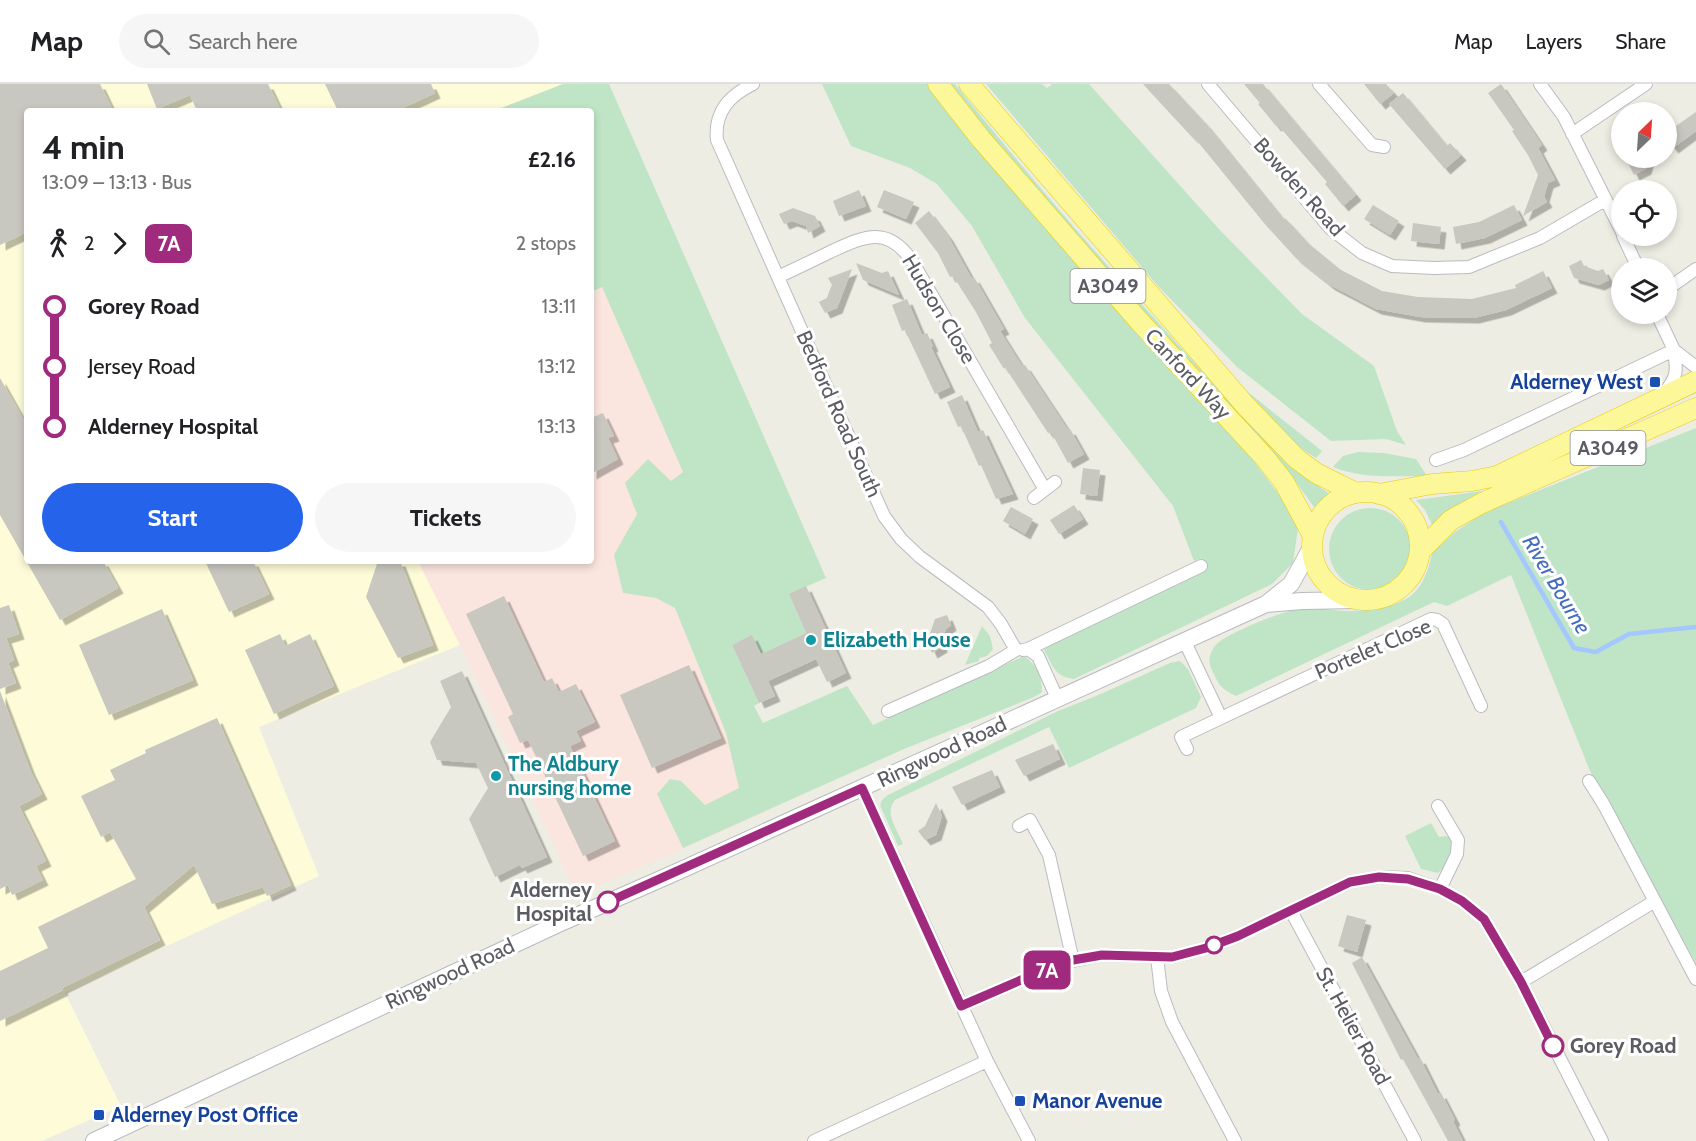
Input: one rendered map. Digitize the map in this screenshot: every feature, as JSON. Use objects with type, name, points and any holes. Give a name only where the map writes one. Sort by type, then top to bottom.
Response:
[{"type":"highway","name":"Canford Way","points":[[938,84],[981,139],[1139,321],[1265,458],[1284,482],[1312,541]]},
{"type":"highway","name":"Canford Way","points":[[969,84],[1252,412],[1297,459],[1316,473],[1356,493]]},
{"type":"highway","name":"A3049","points":[[1379,494],[1396,501],[1410,515],[1418,532],[1420,551],[1416,568],[1406,583],[1393,594],[1376,600],[1359,600],[1340,594],[1325,583],[1315,566],[1312,541],[1321,514],[1336,500],[1356,493],[1379,494],[1432,484],[1472,481],[1497,476],[1696,381]]},
{"type":"highway","name":"A3049","points":[[1420,551],[1451,520],[1482,503],[1696,408]]},
{"type":"main road","name":"Ringwood Road","points":[[94,1141],[556,925],[1266,604],[1291,584],[1312,541]]},
{"type":"main road","name":"Ringwood Road","points":[[1266,604],[1359,600]]},
{"type":"street","name":"Bedford Road South","points":[[753,84],[730,98],[718,116],[716,128],[722,151],[884,516],[901,539],[920,557],[988,607],[1022,650],[1038,656],[1057,698]]},
{"type":"street","name":"Bowden Road","points":[[1208,84],[1330,228],[1362,253],[1392,266],[1469,267],[1540,238],[1605,200]]},
{"type":"street","points":[[1319,84],[1372,145],[1384,147]]},
{"type":"street","points":[[1540,84],[1564,117],[1611,212]]},
{"type":"street","points":[[1572,134],[1646,84]]},
{"type":"street","name":"Hudson Close","points":[[778,277],[861,238],[878,237],[898,244],[912,261],[1050,485],[1034,498]]},
{"type":"street","points":[[1677,282],[1696,269]]},
{"type":"street","points":[[1659,398],[1674,380],[1676,367],[1674,350],[1662,324]]},
{"type":"street","points":[[1674,350],[1696,367]]},
{"type":"street","points":[[1436,460],[1464,450],[1674,350]]},
{"type":"street","points":[[888,711],[1201,566]]},
{"type":"street","name":"Portelet Close","points":[[1187,749],[1181,737],[1431,619],[1443,624],[1480,706]]},
{"type":"street","points":[[1185,642],[1221,718]]},
{"type":"street","points":[[1589,781],[1696,979]]},
{"type":"street","points":[[862,788],[987,1061],[1029,1141]]},
{"type":"street","points":[[1438,806],[1458,840],[1457,854],[1440,889]]},
{"type":"street","points":[[1019,826],[1030,820],[1049,855],[1073,960]]},
{"type":"street","points":[[961,1006],[1073,960],[1102,955],[1172,957],[1206,948],[1350,882],[1379,877],[1408,879],[1440,889],[1462,901],[1484,919],[1521,982],[1602,1141]]},
{"type":"street","points":[[1521,982],[1654,901]]},
{"type":"street","name":"St. Helier Road","points":[[1291,911],[1416,1141]]},
{"type":"street","points":[[1157,957],[1161,991],[1172,1022],[1235,1141]]},
{"type":"street","points":[[814,1141],[987,1061]]},
{"type":"shaded area","points":[[0,84],[563,84],[502,108],[24,108],[24,564],[420,564],[460,645],[259,727],[319,876],[65,993],[121,1106],[42,1141],[0,1141]]},
{"type":"shaded area","name":"Alderney Hospital","points":[[563,84],[609,84],[808,540],[685,595],[769,811],[577,895],[420,564],[594,564],[594,108],[502,108]]},
{"type":"green space","points":[[563,84],[609,84],[826,578],[789,594],[806,633],[761,654],[752,636],[732,645],[759,703],[754,706],[763,723],[847,686],[873,725],[1024,656],[1038,671],[1042,692],[904,749],[683,848],[657,794],[670,779],[681,781],[705,805],[739,788],[726,733],[675,608],[656,598],[623,593],[614,555],[637,514],[625,483],[648,459],[671,481],[683,472],[602,287],[594,291],[594,108],[502,108]]},
{"type":"green space","points":[[822,84],[928,84],[975,143],[1139,321],[1250,456],[1293,513],[1298,528],[1293,563],[1272,584],[1074,679],[1063,676],[1055,670],[1044,650],[1046,645],[1207,570],[1201,558],[1194,561],[1173,506],[1025,318],[972,226],[937,184],[910,168],[851,146]]},
{"type":"green space","points":[[947,84],[955,84],[1102,259],[1258,432],[1292,465],[1330,494],[1314,507],[1290,474],[1143,318]]},
{"type":"green space","points":[[986,84],[1042,84],[1047,88],[1052,84],[1089,84],[1218,228],[1302,314],[1374,366],[1397,431],[1406,445],[1386,439],[1331,441],[1237,367],[1158,286]]},
{"type":"green space","points":[[1239,385],[1322,451],[1316,458],[1300,448]]},
{"type":"green space","points":[[1696,428],[1696,963],[1590,771],[1511,575],[1447,606],[1434,602],[1236,696],[1223,688],[1216,679],[1210,666],[1212,652],[1219,642],[1234,633],[1294,610],[1313,608],[1360,611],[1384,607],[1406,599],[1412,595],[1427,573],[1432,553],[1455,532],[1485,512]]},
{"type":"green space","points":[[1358,452],[1384,453],[1416,459],[1427,476],[1367,475],[1333,467],[1343,456]]},
{"type":"green space","points":[[1528,474],[1434,529],[1425,510],[1416,500],[1483,491]]},
{"type":"green space","points":[[1370,508],[1386,511],[1399,520],[1408,533],[1411,549],[1408,565],[1399,578],[1386,587],[1370,590],[1354,587],[1341,578],[1332,565],[1329,549],[1332,533],[1341,520],[1354,511]]},
{"type":"green space","points":[[982,626],[990,636],[993,649],[987,656],[979,658],[979,661],[965,665]]},
{"type":"green space","points":[[1180,661],[1188,669],[1201,697],[1196,708],[1069,768],[1049,727],[895,800],[891,816],[903,844],[898,846],[880,805],[888,795],[1058,711],[1170,663]]},
{"type":"green space","points":[[1431,823],[1439,837],[1451,838],[1452,843],[1445,866],[1438,873],[1421,869],[1405,836]]},
{"type":"building","points":[[0,84],[100,84],[112,108],[24,108],[24,233],[0,245]]},
{"type":"building","points":[[147,84],[268,84],[280,108],[196,108],[190,95],[157,108]]},
{"type":"building","points":[[325,84],[431,84],[435,93],[402,108],[337,108]]},
{"type":"building","points":[[1143,84],[1169,84],[1207,125],[1284,220],[1285,218],[1308,243],[1341,270],[1382,291],[1418,297],[1472,299],[1516,288],[1515,285],[1543,271],[1552,288],[1506,310],[1474,318],[1420,317],[1376,309],[1330,285],[1296,258],[1264,223],[1194,137]]},
{"type":"building","points":[[1244,84],[1263,84],[1356,195],[1343,206],[1325,184],[1327,182],[1278,125],[1276,126]]},
{"type":"building","points":[[1364,84],[1386,84],[1394,93],[1380,104]]},
{"type":"building","points":[[1501,84],[1542,145],[1538,148],[1555,180],[1548,183],[1544,197],[1547,202],[1523,216],[1538,175],[1512,131],[1514,130],[1488,93]]},
{"type":"building","points":[[1403,93],[1447,146],[1450,143],[1461,155],[1445,169],[1389,104]]},
{"type":"building","points":[[1696,112],[1696,131],[1677,145],[1677,125]]},
{"type":"building","points":[[1630,168],[1646,168],[1646,169],[1634,175]]},
{"type":"building","points":[[859,190],[866,206],[839,216],[833,201]]},
{"type":"building","points":[[884,190],[914,202],[906,219],[877,207]]},
{"type":"building","points":[[1373,205],[1399,221],[1390,235],[1364,219]]},
{"type":"building","points":[[1514,205],[1522,220],[1485,238],[1456,244],[1453,227],[1479,222]]},
{"type":"building","points":[[793,208],[815,216],[820,226],[808,233],[806,226],[792,221],[784,224],[779,214]]},
{"type":"building","points":[[929,211],[948,236],[972,279],[974,277],[1004,329],[1000,331],[1022,366],[1025,365],[1068,430],[1070,429],[1084,454],[1068,463],[1051,432],[1048,433],[1005,367],[1004,369],[989,345],[992,343],[976,312],[953,276],[950,277],[938,253],[915,223]]},
{"type":"building","points":[[1413,223],[1441,227],[1439,244],[1411,241]]},
{"type":"building","points":[[1581,260],[1584,266],[1598,271],[1603,269],[1609,280],[1599,285],[1574,278],[1569,266]]},
{"type":"building","points":[[856,263],[882,273],[888,271],[899,295],[863,280]]},
{"type":"building","points":[[852,269],[837,308],[825,313],[819,302],[827,298],[832,285],[828,278]]},
{"type":"building","points":[[907,299],[922,335],[927,333],[933,346],[931,347],[950,387],[935,394],[905,330],[902,331],[892,305]]},
{"type":"building","points":[[0,378],[24,421],[24,557],[0,515]]},
{"type":"building","points":[[962,395],[978,432],[983,430],[1013,494],[996,499],[961,426],[958,427],[947,402]]},
{"type":"building","points":[[603,413],[614,436],[608,438],[618,459],[594,472],[594,417]]},
{"type":"building","points":[[1083,468],[1100,470],[1097,496],[1080,494]]},
{"type":"building","points":[[1074,505],[1083,519],[1059,534],[1050,520]]},
{"type":"building","points":[[1011,507],[1033,519],[1025,534],[1003,521]]},
{"type":"building","points":[[28,564],[105,564],[118,588],[60,620]]},
{"type":"building","points":[[206,564],[254,564],[269,594],[229,612]]},
{"type":"building","points":[[377,564],[401,564],[433,645],[398,658],[366,597]]},
{"type":"building","name":"Elizabeth House","points":[[806,586],[846,673],[827,682],[816,659],[768,681],[775,696],[759,703],[732,645],[752,635],[761,654],[806,633],[789,594]]},
{"type":"building","points":[[504,596],[544,682],[552,678],[559,692],[576,684],[595,722],[576,731],[581,741],[570,746],[615,841],[583,856],[528,740],[520,743],[508,717],[513,714],[466,614]]},
{"type":"building","points":[[9,605],[19,634],[6,638],[14,660],[8,663],[16,683],[0,689],[0,608]]},
{"type":"building","points":[[162,609],[193,680],[109,715],[79,645]]},
{"type":"building","points":[[947,615],[951,625],[946,629],[941,642],[942,647],[932,653],[927,642],[935,619]]},
{"type":"building","points":[[280,634],[285,646],[310,634],[334,686],[274,714],[245,650]]},
{"type":"building","points":[[689,665],[721,738],[652,768],[620,695]]},
{"type":"building","name":"The Aldbury nursing home","points":[[462,671],[547,857],[522,868],[520,865],[495,877],[469,819],[488,788],[476,763],[437,760],[430,742],[451,707],[440,681]]},
{"type":"building","points":[[0,691],[30,770],[42,794],[19,806],[46,861],[36,866],[43,880],[12,895],[8,885],[0,889]]},
{"type":"building","points":[[217,718],[291,885],[267,896],[263,887],[212,904],[194,865],[144,907],[160,940],[0,1021],[0,971],[48,948],[38,927],[136,879],[110,832],[101,837],[81,796],[115,780],[110,770],[146,753],[145,750]]},
{"type":"building","points":[[1053,744],[1060,759],[1024,776],[1015,760]]},
{"type":"building","points":[[992,770],[1000,787],[962,805],[952,787]]},
{"type":"building","points":[[936,803],[942,816],[936,835],[925,840],[918,831],[925,826]]},
{"type":"building","points":[[1347,915],[1366,920],[1357,952],[1338,946]]},
{"type":"building","points":[[1362,957],[1438,1094],[1441,1093],[1463,1141],[1448,1141],[1403,1059],[1401,1060],[1352,963]]},
{"type":"waterway","name":"River Bourne","points":[[1501,522],[1574,648],[1596,652],[1629,634],[1696,627]]},
{"type":"bus line","name":"7A","points":[[608,902],[862,788],[961,1006],[1073,960],[1102,955],[1172,957],[1206,948],[1238,936],[1350,882],[1379,877],[1408,879],[1440,889],[1462,901],[1484,919],[1521,982],[1553,1046]]},
{"type":"place","name":"Alderney West","points":[[1655,382]]},
{"type":"place","name":"Elizabeth House","points":[[811,640]]},
{"type":"place","name":"The Aldbury nursing home","points":[[496,776]]},
{"type":"place","name":"Alderney Hospital","points":[[608,902]]},
{"type":"place","name":"Gorey Road","points":[[1553,1046]]},
{"type":"place","name":"Manor Avenue","points":[[1020,1101]]},
{"type":"place","name":"Alderney Post Office","points":[[99,1115]]}]
